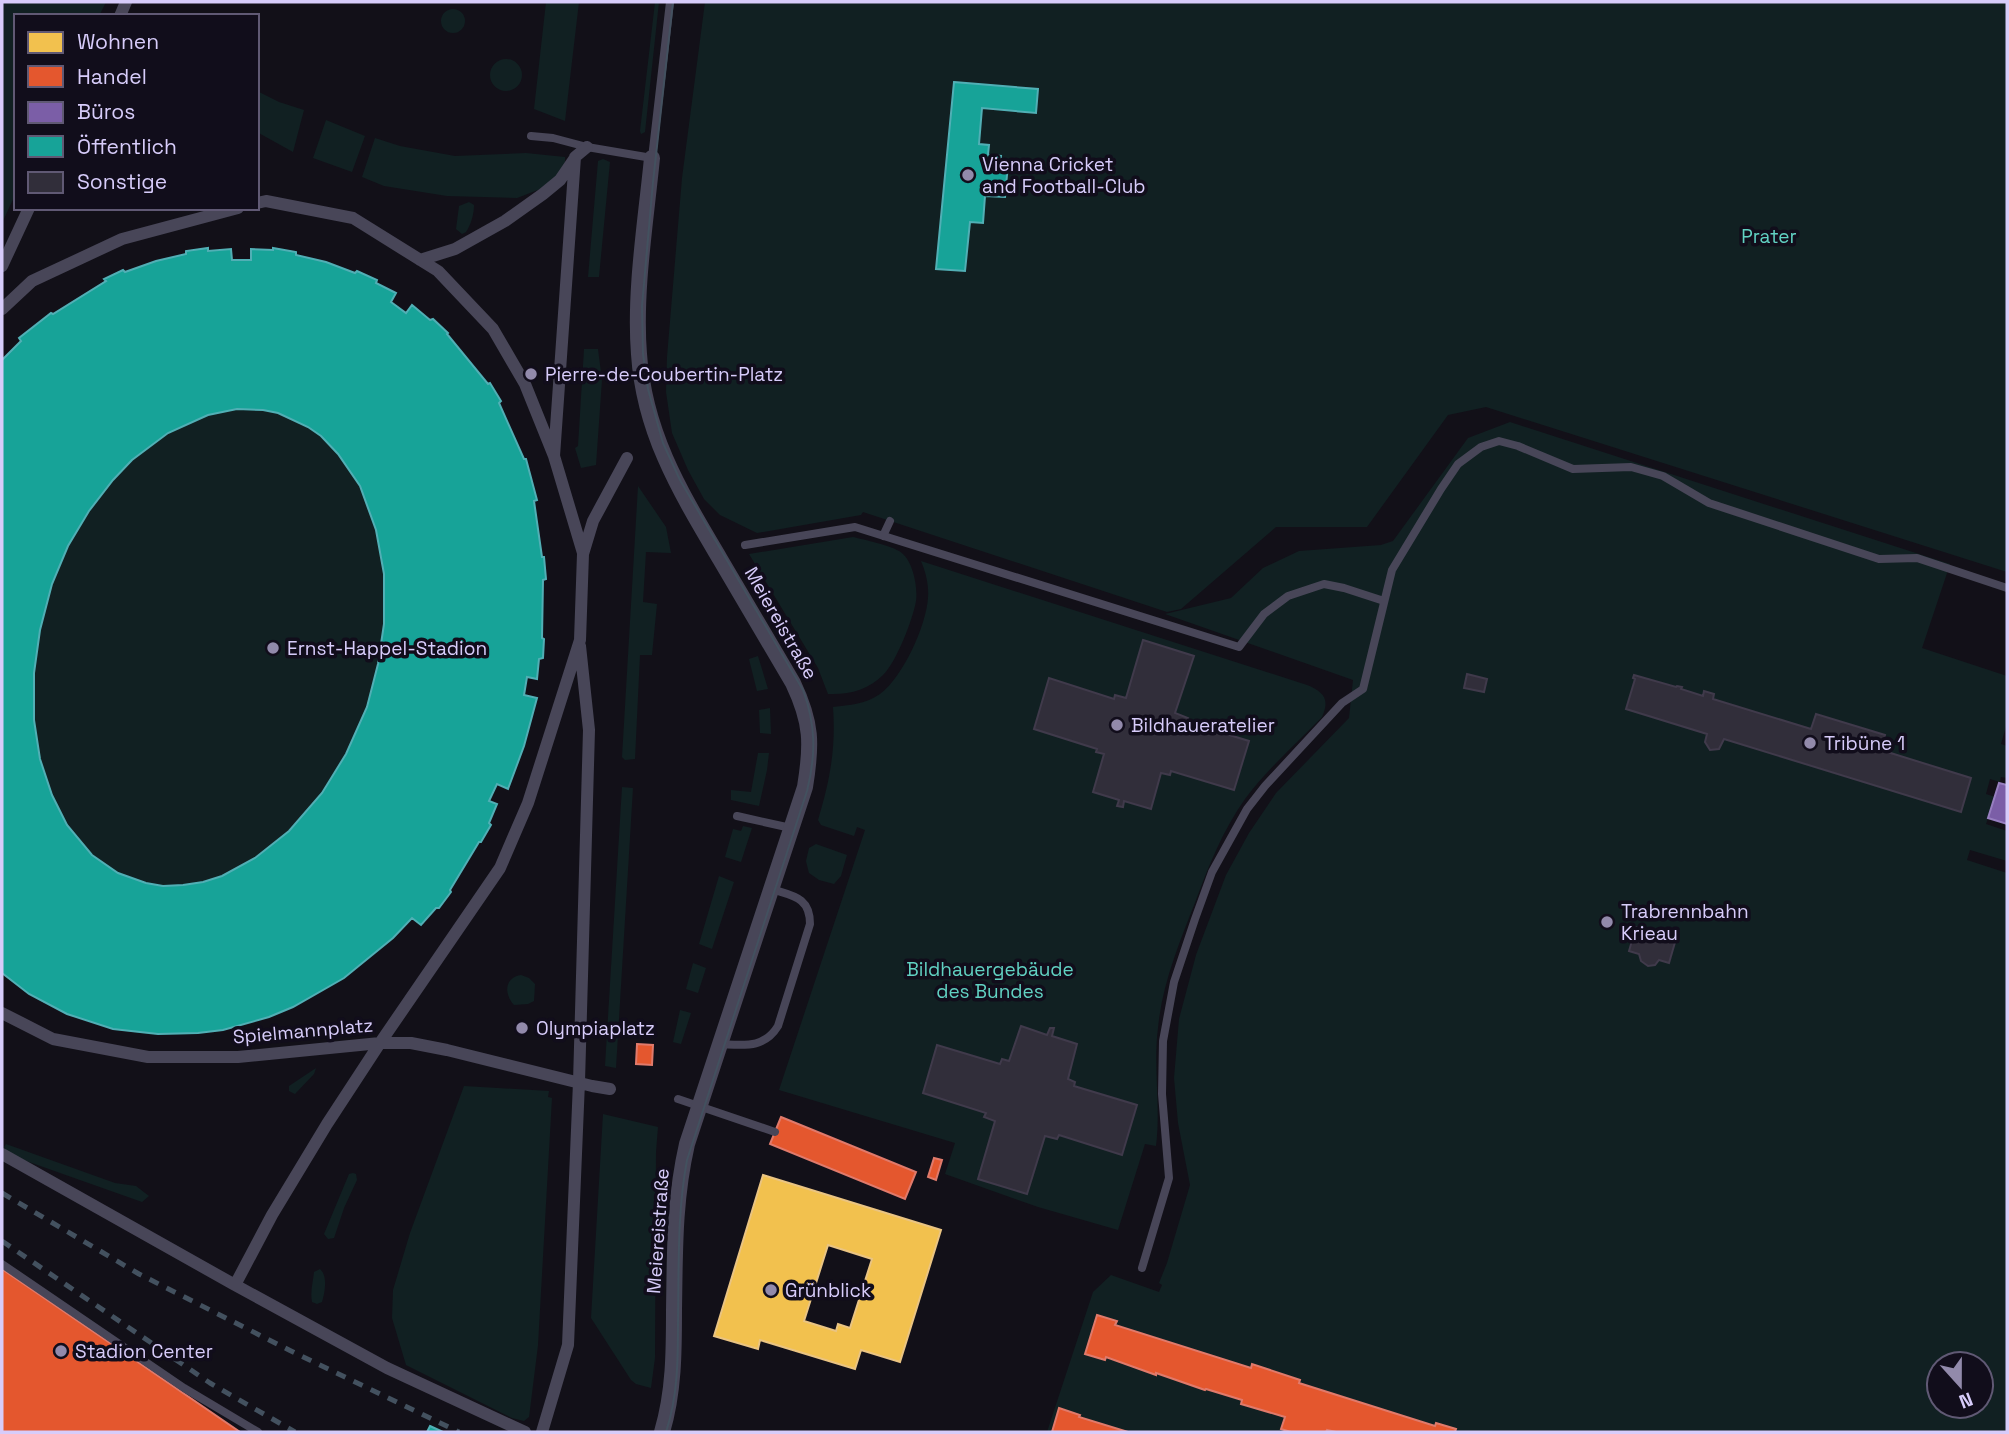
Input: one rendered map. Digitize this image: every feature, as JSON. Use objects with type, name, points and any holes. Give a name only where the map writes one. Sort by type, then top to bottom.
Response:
[{"type":"street","points":[[420,260],[455,249],[505,221],[560,180],[575,158],[587,147]]},
{"type":"street","points":[[554,456],[575,158]]},
{"type":"street","name":"Meiereistraße","points":[[652,158],[637,316],[643,388],[652,424],[662,454],[679,490],[804,706],[809,727],[810,755],[805,787],[687,1144],[677,1195],[674,1357],[668,1415],[662,1432]]},
{"type":"street","points":[[260,200],[353,218],[438,271],[493,330],[525,384],[554,456],[583,554]]},
{"type":"street","points":[[2,266],[28,210]]},
{"type":"street","points":[[2,309],[32,281],[122,239],[231,210]]},
{"type":"street","points":[[542,1432],[568,1345],[589,730],[580,640],[583,554],[593,521],[627,458]]},
{"type":"street","points":[[235,1285],[272,1215],[327,1124],[500,868],[528,803],[580,640]]},
{"type":"street","name":"Spielmannplatz","points":[[2,1013],[53,1039],[148,1058],[238,1056],[380,1043],[411,1043],[611,1089]]},
{"type":"street","points":[[2,1154],[387,1368],[525,1432]]},
{"type":"lane","name":"Meiereistraße","points":[[652,158],[670,2]]},
{"type":"lane","points":[[531,136],[652,158]]},
{"type":"lane","points":[[1142,1268],[1169,1178],[1163,1094],[1163,1041],[1174,982],[1213,872],[1247,809],[1265,786],[1342,703],[1363,689],[1392,570],[1458,464],[1481,447],[1499,441],[1573,468],[1631,467],[1663,476],[1709,503],[1879,559],[1917,558],[2007,588]]},
{"type":"lane","points":[[883,536],[890,520]]},
{"type":"lane","points":[[745,545],[855,527],[1239,647],[1264,614],[1288,596],[1324,584],[1384,601]]},
{"type":"lane","points":[[737,816],[791,828]]},
{"type":"lane","points":[[720,1044],[747,1046],[758,1043],[773,1035],[778,1026],[810,917],[808,908],[802,901],[770,889]]},
{"type":"lane","points":[[678,1099],[775,1132]]},
{"type":"lane","points":[[2,1264],[184,1388],[258,1432]]},
{"type":"green space","points":[[2,2],[106,2],[100,14],[14,14],[14,197],[2,223]]},
{"type":"green space","points":[[546,2],[579,2],[565,121],[534,109]]},
{"type":"green space","points":[[655,2],[659,2],[645,132],[641,134],[640,131]]},
{"type":"green space","name":"Prater","points":[[705,2],[2007,2],[2007,572],[1486,407],[1448,415],[1367,527],[1276,527],[1181,609],[1167,612],[863,512],[861,515],[757,533],[720,515],[704,499],[672,433],[666,392],[682,178]]},
{"type":"green space","points":[[453,9],[461,13],[465,21],[461,29],[453,33],[445,29],[441,21],[445,13]]},
{"type":"green space","points":[[506,59],[517,64],[522,75],[517,86],[506,91],[495,86],[490,75],[495,64]]},
{"type":"green space","points":[[259,92],[304,110],[293,152],[259,133]]},
{"type":"green space","points":[[326,120],[365,136],[352,172],[313,158]]},
{"type":"green space","points":[[375,138],[400,146],[455,156],[526,153],[565,157],[565,162],[555,179],[543,188],[517,198],[447,196],[384,186],[362,177]]},
{"type":"green space","points":[[603,159],[610,162],[599,277],[588,277],[598,161]]},
{"type":"green space","points":[[469,202],[474,205],[473,216],[468,229],[462,234],[456,229],[459,206]]},
{"type":"green space","name":"Ernst-Happel-Stadion","points":[[208,248],[209,251],[231,249],[232,260],[250,260],[251,249],[273,248],[296,252],[296,255],[355,273],[357,271],[377,280],[376,283],[391,302],[406,313],[412,305],[433,319],[448,333],[487,384],[490,383],[501,401],[499,403],[526,459],[537,500],[534,501],[546,579],[543,581],[543,658],[539,659],[537,679],[527,677],[525,695],[537,698],[524,746],[508,789],[497,785],[490,800],[497,804],[489,822],[491,825],[451,892],[421,925],[412,918],[379,949],[343,977],[304,1001],[263,1018],[220,1030],[176,1035],[131,1032],[62,1012],[31,995],[2,973],[2,360],[21,341],[19,338],[51,313],[105,281],[104,279],[123,270],[125,272],[186,254],[186,251]]},
{"type":"green space","points":[[584,349],[598,349],[602,380],[596,465],[581,468],[575,448],[578,446]]},
{"type":"green space","name":"Trabrennbahn Krieau","points":[[1510,422],[1950,564],[1922,648],[2007,676],[2007,723],[2001,744],[2007,746],[2007,778],[2001,777],[2000,782],[1990,779],[1986,794],[1995,797],[1986,824],[2007,831],[2007,861],[1970,850],[1967,860],[2007,873],[2007,1432],[1047,1432],[1093,1292],[1111,1275],[1159,1292],[1162,1285],[1159,1283],[1190,1185],[1178,1123],[1174,1078],[1179,1019],[1196,955],[1226,875],[1249,833],[1276,793],[1349,718],[1353,680],[1165,614],[1231,598],[1263,568],[1299,551],[1381,545],[1393,541],[1468,438]]},
{"type":"green space","points":[[638,486],[666,527],[671,553],[646,552],[643,602],[657,604],[652,655],[640,655],[635,759],[625,760],[622,757]]},
{"type":"green space","points":[[853,537],[889,547],[904,555],[914,574],[916,601],[903,640],[883,675],[858,690],[828,694],[818,668],[749,554]]},
{"type":"green space","name":"Bildhauergebäude des Bundes","points":[[921,561],[1307,685],[1318,690],[1324,697],[1322,717],[1272,767],[1245,799],[1223,835],[1206,874],[1172,963],[1163,995],[1157,1043],[1156,1146],[1145,1144],[1118,1230],[1038,1207],[945,1174],[955,1143],[779,1090],[865,830],[857,827],[854,836],[821,825],[818,820],[831,764],[833,707],[858,704],[875,697],[889,686],[905,664],[923,622],[928,598],[928,584]]},
{"type":"green space","points":[[758,656],[768,689],[757,691],[749,659]]},
{"type":"green space","points":[[770,708],[771,734],[760,733],[759,710]]},
{"type":"green space","points":[[758,753],[769,753],[759,806],[731,800],[731,790],[751,792]]},
{"type":"green space","points":[[622,787],[633,788],[616,1068],[605,1066]]},
{"type":"green space","points":[[743,826],[752,828],[741,862],[725,857],[733,829],[741,831]]},
{"type":"green space","points":[[816,844],[847,855],[841,876],[834,884],[819,880],[809,873],[806,861],[809,848]]},
{"type":"green space","points":[[719,876],[734,882],[712,949],[699,944]]},
{"type":"green space","points":[[693,963],[706,968],[698,993],[686,989]]},
{"type":"green space","points":[[521,975],[535,984],[534,1001],[514,1005],[508,996],[507,987],[511,979]]},
{"type":"green space","points":[[680,1010],[691,1013],[681,1044],[673,1042]]},
{"type":"green space","points":[[316,1068],[314,1074],[295,1094],[289,1091],[289,1086]]},
{"type":"green space","points":[[464,1086],[549,1091],[548,1097],[552,1098],[538,1345],[529,1417],[524,1421],[512,1418],[406,1365],[392,1318],[393,1290],[410,1233]]},
{"type":"green space","points":[[603,1114],[658,1127],[655,1358],[651,1388],[631,1380],[591,1318]]},
{"type":"green space","points":[[6,1144],[115,1183],[136,1186],[149,1196],[142,1202],[15,1157],[6,1153]]},
{"type":"green space","points":[[349,1174],[356,1174],[357,1180],[334,1238],[328,1239],[324,1234]]},
{"type":"green space","points":[[320,1269],[325,1280],[325,1289],[322,1302],[317,1304],[312,1302],[311,1291],[314,1272]]},
{"type":"building: Wohnen","name":"Grünblick","points":[[763,1175],[941,1230],[900,1362],[861,1350],[855,1369],[760,1340],[758,1349],[714,1336]],"holes":[[[828,1245],[872,1259],[850,1328],[838,1324],[836,1331],[804,1321]]]},
{"type":"building: Handel","points":[[637,1044],[653,1045],[652,1065],[636,1064]]},
{"type":"building: Handel","points":[[781,1117],[916,1172],[905,1199],[770,1144]]},
{"type":"building: Handel","points":[[934,1158],[942,1160],[936,1180],[928,1177]]},
{"type":"building: Handel","name":"Stadion Center","points":[[2,1269],[240,1432],[2,1432]]},
{"type":"building: Handel","points":[[1097,1315],[1117,1321],[1115,1325],[1251,1368],[1252,1364],[1300,1380],[1299,1383],[1435,1426],[1436,1423],[1456,1429],[1455,1432],[1291,1432],[1281,1429],[1285,1417],[1241,1404],[1242,1400],[1106,1357],[1105,1360],[1085,1354]]},
{"type":"building: Handel","points":[[1059,1408],[1080,1415],[1079,1417],[1128,1432],[1052,1432]]},
{"type":"building: Büros","points":[[1999,783],[2007,785],[2007,824],[1988,818]]},
{"type":"building: Öffentlich","points":[[954,82],[1038,89],[1036,113],[982,108],[979,144],[989,145],[988,155],[1001,156],[1000,164],[1008,164],[1005,197],[985,196],[983,223],[970,222],[965,271],[936,269]]},
{"type":"building: Öffentlich","name":"Ernst-Happel-Stadion","points":[[273,248],[296,252],[296,255],[355,273],[357,271],[396,293],[391,302],[406,313],[412,305],[448,333],[488,384],[490,383],[501,401],[499,403],[526,459],[537,500],[534,501],[544,557],[544,639],[543,658],[539,659],[537,679],[527,677],[524,695],[537,698],[524,746],[508,789],[497,784],[489,801],[497,804],[489,823],[491,825],[439,908],[421,925],[412,918],[393,938],[344,978],[293,1007],[223,1030],[158,1034],[113,1029],[67,1014],[29,994],[2,973],[2,360],[21,341],[19,338],[51,313],[106,281],[104,279],[123,270],[125,272],[186,254],[186,251],[231,249],[232,260],[251,260],[251,249]],"holes":[[[237,409],[278,413],[321,436],[338,454],[360,486],[376,530],[384,574],[384,624],[378,664],[367,707],[346,754],[322,793],[289,831],[255,858],[222,876],[183,885],[146,883],[118,873],[92,855],[67,825],[52,795],[40,759],[34,720],[34,673],[40,630],[52,584],[68,546],[89,511],[132,460],[168,433],[208,415]]]},
{"type":"building: Öffentlich","points":[[430,1426],[443,1432],[427,1432]]},
{"type":"building: Sonstige","name":"Bildhaueratelier","points":[[1143,640],[1194,656],[1175,713],[1188,718],[1187,722],[1249,741],[1234,790],[1171,771],[1170,775],[1161,773],[1151,809],[1124,801],[1123,807],[1117,806],[1119,800],[1093,792],[1104,754],[1096,752],[1097,749],[1034,729],[1049,678],[1114,699],[1115,695],[1126,698]]},
{"type":"building: Sonstige","points":[[1467,674],[1487,679],[1484,692],[1464,688]]},
{"type":"building: Sonstige","name":"Tribüne 1","points":[[1634,675],[1682,687],[1681,689],[1703,696],[1704,691],[1714,694],[1713,699],[1811,729],[1816,714],[1885,735],[1881,750],[1971,778],[1961,812],[1724,739],[1719,749],[1710,750],[1705,742],[1707,734],[1626,709]]},
{"type":"building: Sonstige","points":[[1636,927],[1676,939],[1669,963],[1659,960],[1655,965],[1648,966],[1641,961],[1639,954],[1629,951]]},
{"type":"building: Sonstige","points":[[1021,1026],[1047,1035],[1050,1028],[1054,1028],[1052,1036],[1077,1044],[1068,1079],[1075,1082],[1074,1086],[1137,1105],[1122,1155],[1059,1135],[1057,1139],[1045,1136],[1027,1194],[978,1179],[995,1121],[984,1117],[986,1113],[923,1093],[937,1045],[1000,1064],[1002,1059],[1009,1061]]},
{"type":"tram line","points":[[666,1432],[676,1377],[680,1220],[687,1160],[807,791],[813,740],[803,690],[680,480],[663,443],[648,389],[643,354],[642,306],[673,2]]},
{"type":"railway","points":[[2,1193],[139,1274],[459,1432]]},
{"type":"railway","points":[[2,1241],[210,1383],[295,1432]]},
{"type":"place","name":"Vienna Cricket and Football-Club","points":[[968,175]]},
{"type":"place","name":"Pierre-de-Coubertin-Platz","points":[[531,374]]},
{"type":"place","name":"Ernst-Happel-Stadion","points":[[273,648]]},
{"type":"place","name":"Bildhaueratelier","points":[[1117,725]]},
{"type":"place","name":"Tribüne 1","points":[[1810,743]]},
{"type":"place","name":"Trabrennbahn Krieau","points":[[1607,922]]},
{"type":"place","name":"Olympiaplatz","points":[[522,1028]]},
{"type":"place","name":"Grünblick","points":[[771,1290]]},
{"type":"place","name":"Stadion Center","points":[[61,1351]]}]
